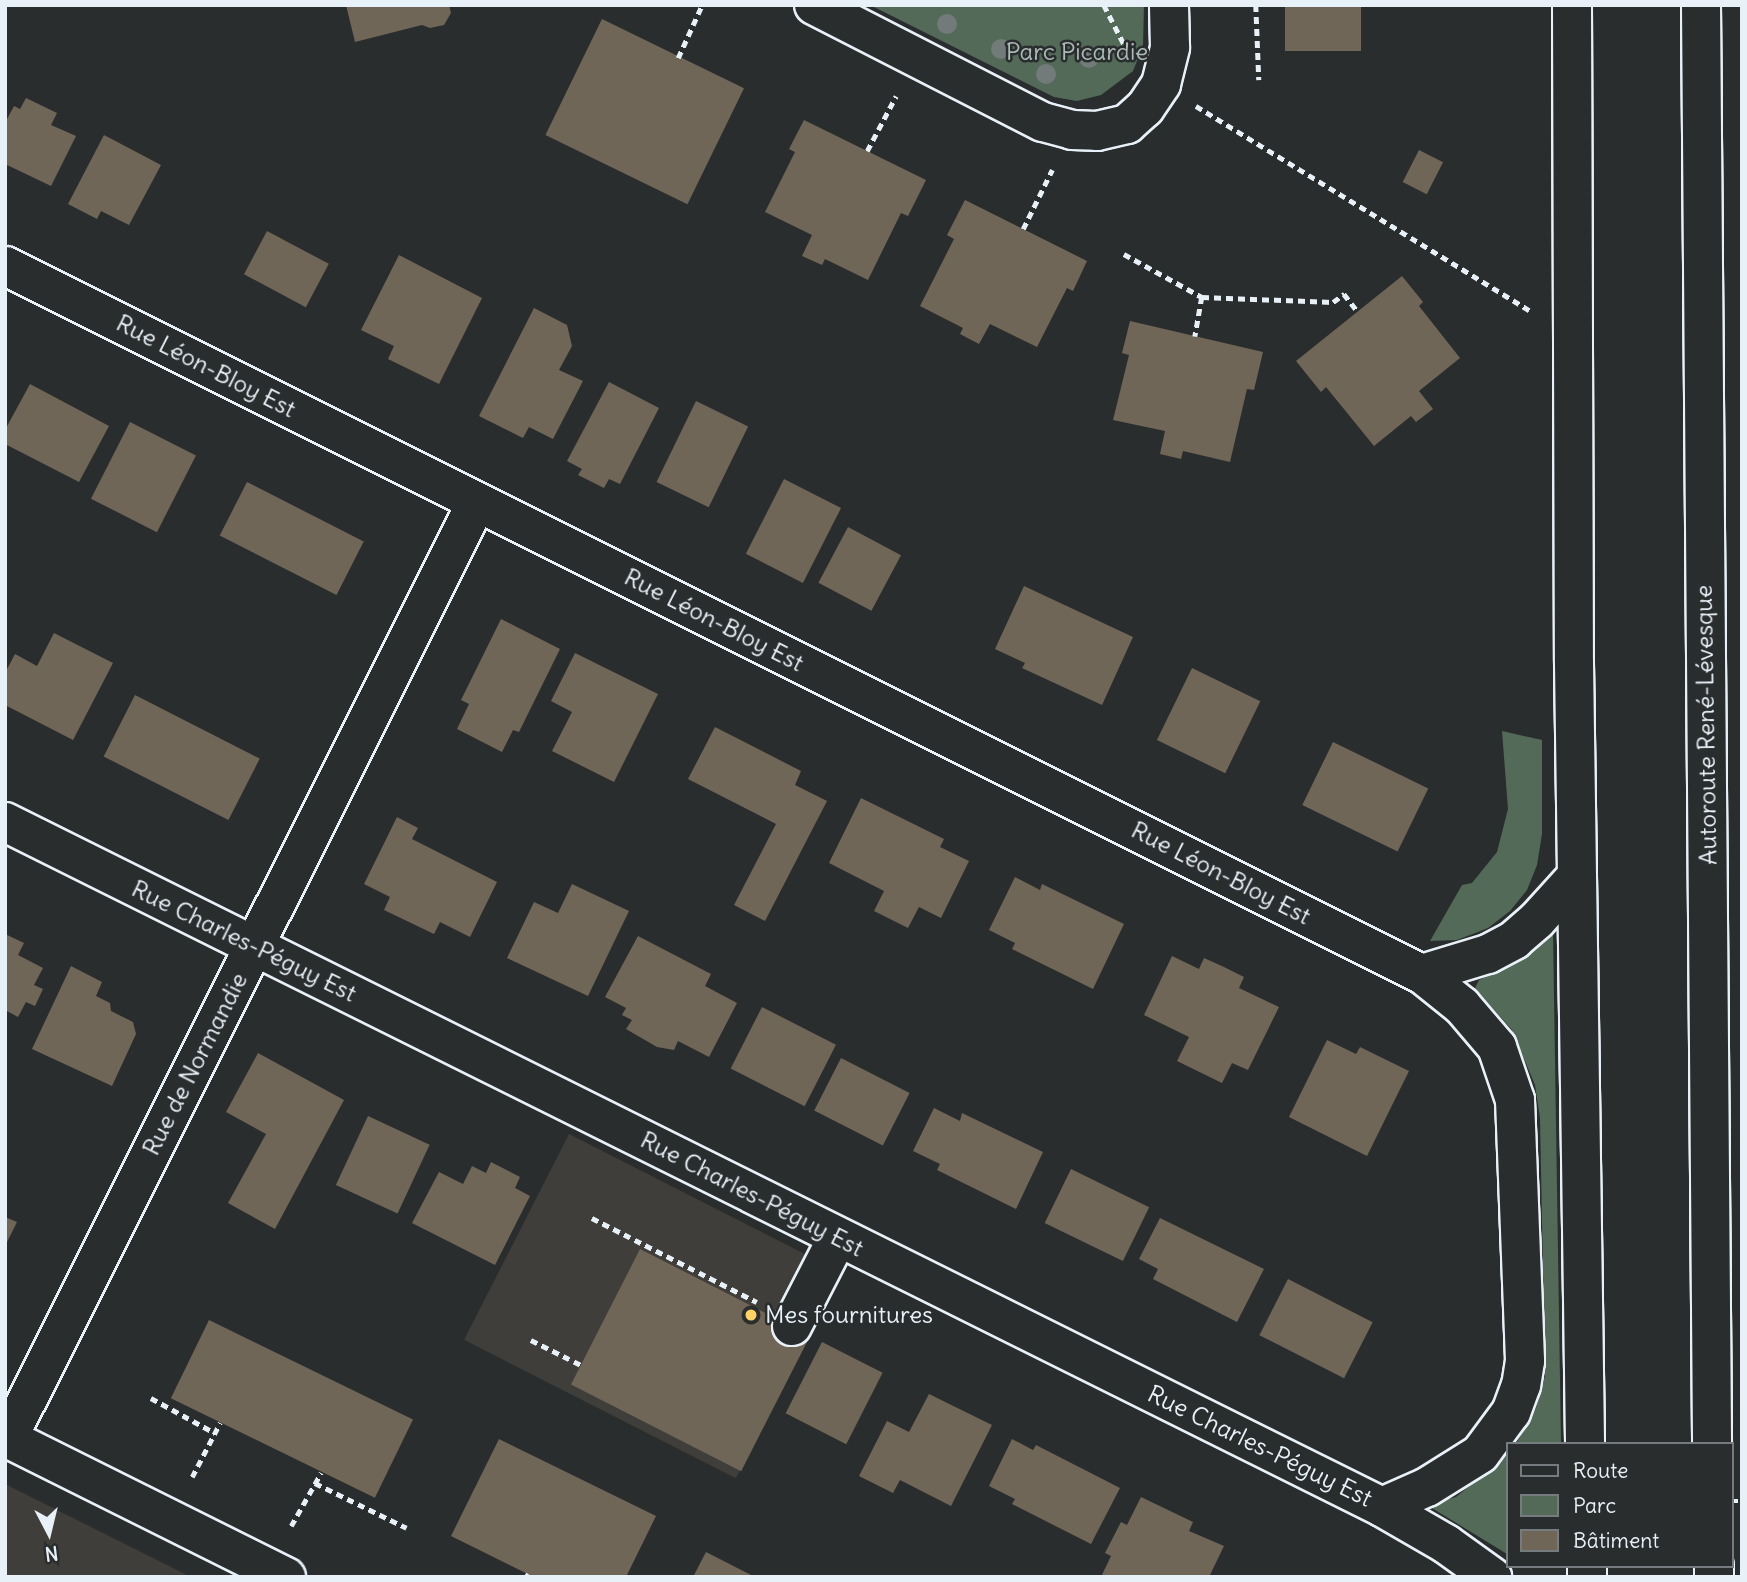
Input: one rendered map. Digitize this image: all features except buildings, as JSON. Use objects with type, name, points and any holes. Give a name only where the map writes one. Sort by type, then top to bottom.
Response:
[{"type":"main road","points":[[814,5],[1043,122],[1072,130],[1115,129],[1127,124],[1145,108],[1166,71],[1170,47],[1169,5]]},
{"type":"main road","points":[[1572,5],[1576,877],[1585,1442]]},
{"type":"main road","name":"Autoroute René-Lévesque","points":[[1701,5],[1712,1442]]},
{"type":"main road","name":"Rue Léon-Bloy Est","points":[[5,266],[1422,974],[1481,1026],[1501,1056],[1516,1100],[1525,1362],[1521,1385],[1511,1412],[1480,1454],[1427,1487],[1382,1507]]},
{"type":"main road","name":"Rue de Normandie","points":[[6,1438],[477,502]]},
{"type":"main road","name":"Rue Charles-Péguy Est","points":[[5,822],[1382,1507],[1446,1544],[1492,1577]]},
{"type":"main road","points":[[1422,974],[1477,958],[1514,940],[1537,920],[1576,877]]},
{"type":"main road","points":[[793,1324],[838,1237]]},
{"type":"main road","points":[[6,1438],[286,1577]]},
{"type":"path","points":[[678,58],[702,5]]},
{"type":"path","points":[[1104,5],[1129,53]]},
{"type":"path","points":[[1256,5],[1259,80]]},
{"type":"path","points":[[867,151],[916,58]]},
{"type":"path","points":[[1186,100],[1530,310]]},
{"type":"path","points":[[1023,229],[1072,130]]},
{"type":"path","points":[[1124,254],[1202,297],[1333,302],[1344,294],[1358,312]]},
{"type":"path","points":[[1195,336],[1202,297]]},
{"type":"path","points":[[592,1218],[793,1324]]},
{"type":"path","points":[[531,1340],[580,1365]]},
{"type":"path","points":[[151,1398],[215,1433]]},
{"type":"path","points":[[192,1477],[220,1423]]},
{"type":"path","points":[[291,1526],[321,1473]]},
{"type":"path","points":[[315,1483],[407,1528]]},
{"type":"shaded area","points":[[569,1134],[841,1272],[736,1478],[464,1340]]},
{"type":"shaded area","points":[[5,1484],[191,1577],[5,1577]]},
{"type":"green space","name":"Parc Picardie","points":[[870,5],[1144,5],[1143,46],[1133,71],[1101,95],[1077,101],[1054,97]]},
{"type":"green space","points":[[1502,731],[1542,740],[1542,834],[1537,865],[1527,890],[1510,911],[1488,928],[1457,940],[1430,941],[1462,885],[1472,883],[1497,852],[1508,809]]},
{"type":"green space","points":[[1553,932],[1561,1442],[1517,1442],[1536,1408],[1545,1376],[1540,1118],[1535,1085],[1512,1030],[1475,988],[1479,980],[1514,964]]},
{"type":"green space","points":[[1506,1456],[1506,1553],[1427,1505],[1456,1497]]},
{"type":"place","name":"Mes fournitures","points":[[751,1315]]}]
